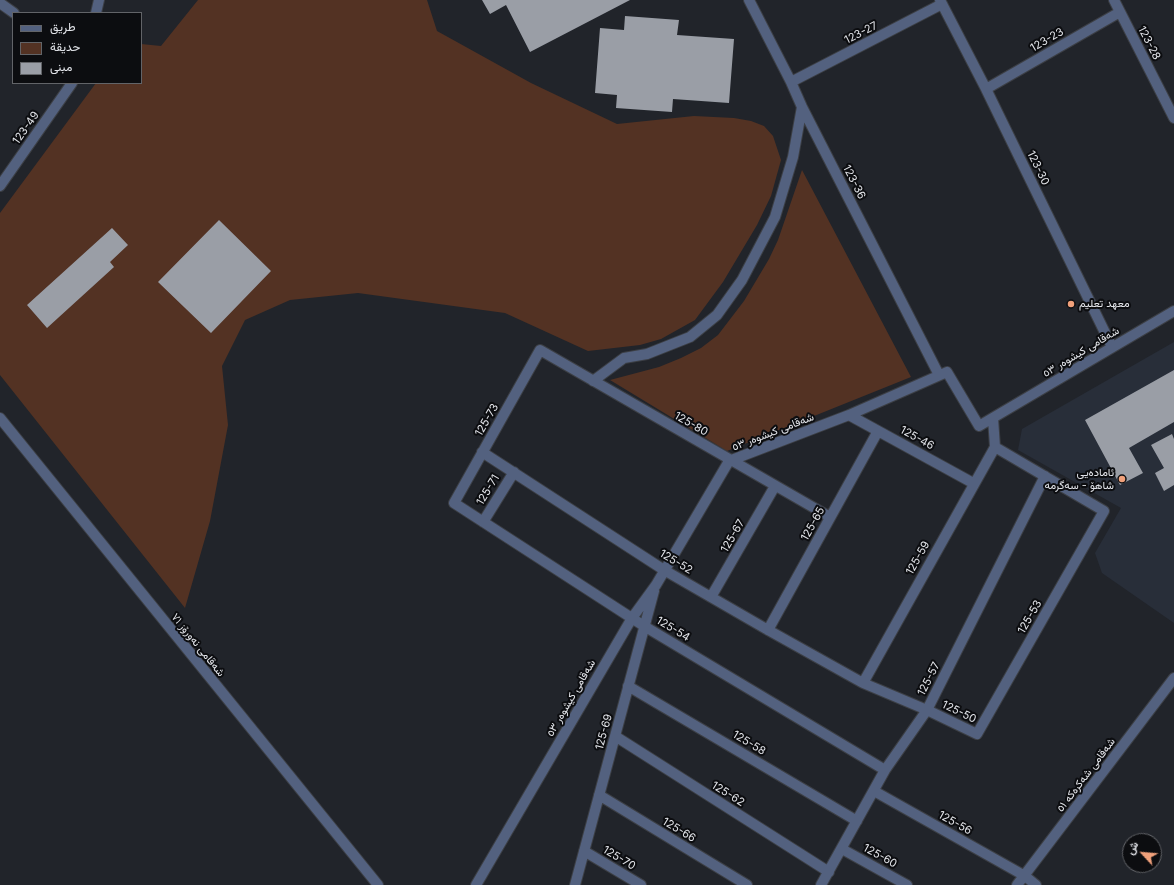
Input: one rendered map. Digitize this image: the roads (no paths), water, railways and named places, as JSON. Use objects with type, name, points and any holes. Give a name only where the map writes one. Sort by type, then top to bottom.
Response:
[{"type":"street","points":[[96,12],[99,0]]},
{"type":"street","name":"123-36","points":[[749,0],[939,375]]},
{"type":"street","name":"123-28","points":[[1114,0],[1174,118]]},
{"type":"street","name":"123-27","points":[[791,82],[941,2]]},
{"type":"street","name":"123-30","points":[[941,2],[986,89],[1112,347]]},
{"type":"street","points":[[0,3],[13,12]]},
{"type":"street","name":"123-23","points":[[986,89],[1120,12]]},
{"type":"street","name":"123-49","points":[[0,186],[71,84]]},
{"type":"street","points":[[593,380],[624,358],[647,354],[690,337],[717,315],[742,280],[775,217],[793,157],[802,107]]},
{"type":"street","name":"شەقامی کیشوەر ٥٣","points":[[476,885],[632,618],[656,585],[729,461],[849,415],[948,372],[979,426],[1174,311]]},
{"type":"street","name":"125-80","points":[[540,350],[729,461],[830,517]]},
{"type":"street","name":"125-73","points":[[454,502],[540,350]]},
{"type":"street","name":"125-46","points":[[849,415],[973,483]]},
{"type":"street","name":"شەقامی نەورۆز ٧١","points":[[0,418],[378,885]]},
{"type":"street","points":[[993,418],[995,447],[1046,476]]},
{"type":"street","name":"125-65","points":[[768,630],[878,431]]},
{"type":"street","name":"125-59","points":[[863,682],[973,483],[995,447]]},
{"type":"street","name":"125-52","points":[[482,452],[664,570],[768,630],[863,682]]},
{"type":"street","name":"125-71","points":[[483,522],[514,472]]},
{"type":"street","name":"125-53","points":[[977,734],[1104,511],[1046,476]]},
{"type":"street","name":"125-57","points":[[821,885],[885,770],[927,710],[1046,476]]},
{"type":"street","name":"125-67","points":[[712,597],[775,486]]},
{"type":"street","name":"125-54","points":[[454,502],[644,626],[885,770]]},
{"type":"street","name":"125-69","points":[[575,885],[656,585]]},
{"type":"street","name":"شەقامی شەکرەکە ٥١","points":[[1017,885],[1174,678]]},
{"type":"street","name":"125-50","points":[[863,682],[977,734]]},
{"type":"street","name":"125-58","points":[[628,686],[857,821]]},
{"type":"street","name":"125-62","points":[[615,736],[829,872]]},
{"type":"street","name":"125-56","points":[[874,791],[1025,876],[1036,885]]},
{"type":"street","name":"125-66","points":[[599,795],[747,885]]},
{"type":"street","name":"125-60","points":[[842,849],[907,885]]},
{"type":"street","name":"125-70","points":[[584,851],[641,885]]},
{"type":"place","name":"معهد تعليم","points":[[1071,304]]},
{"type":"place","name":"ئامادەیی شاهۆ - سەگرمە","points":[[1122,479]]}]
